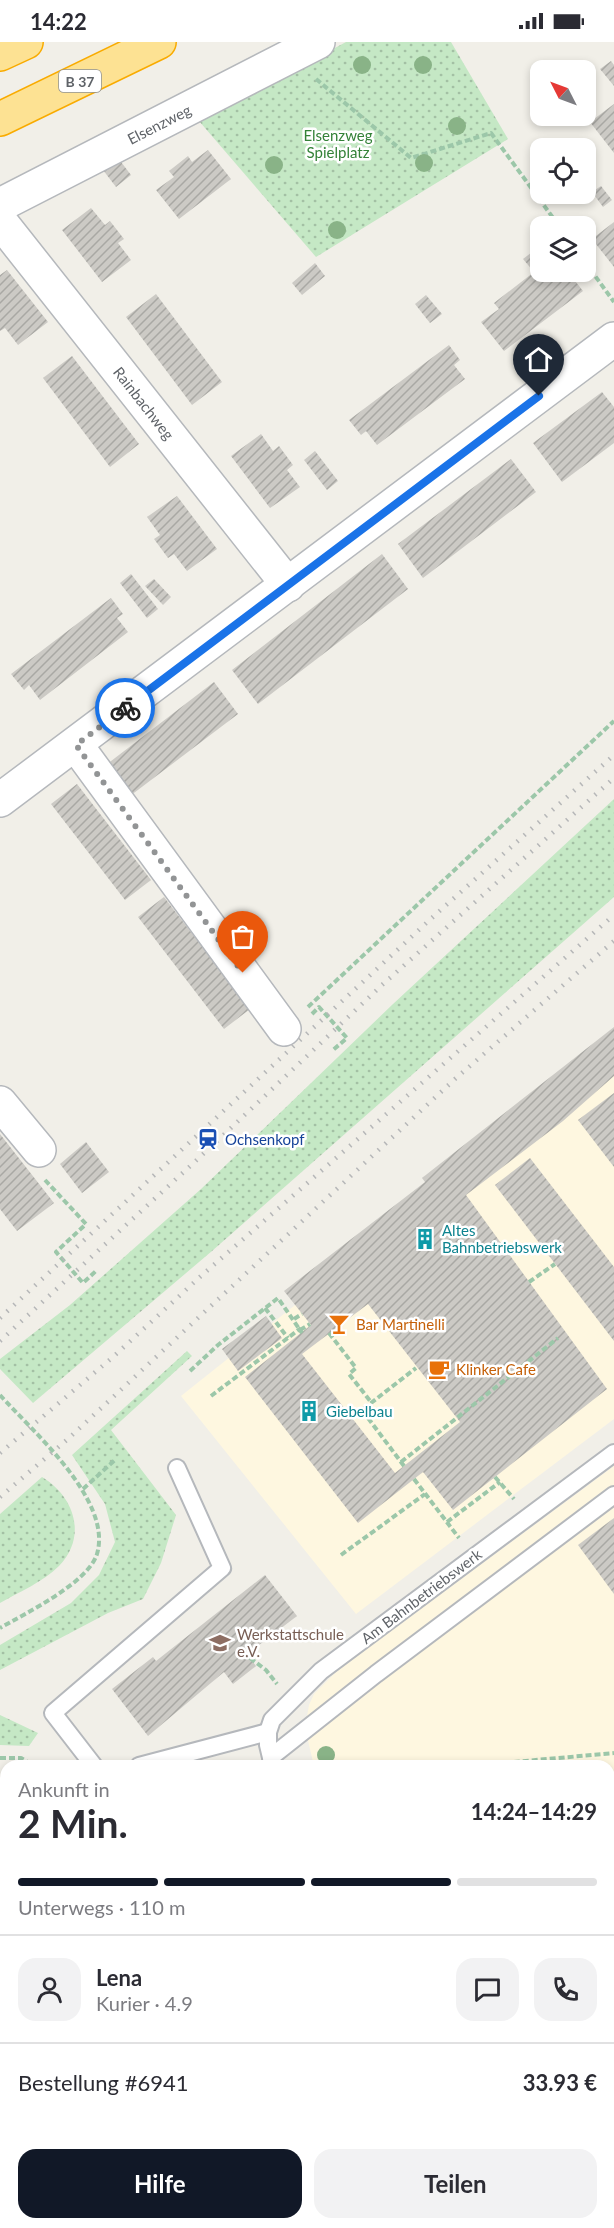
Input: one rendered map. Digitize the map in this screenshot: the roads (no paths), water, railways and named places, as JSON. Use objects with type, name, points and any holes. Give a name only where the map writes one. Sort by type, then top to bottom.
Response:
[{"type":"highway","points":[[0,54],[26,42]]},
{"type":"highway","name":"B 37","points":[[0,119],[159,42]]},
{"type":"street","name":"Elsenzweg","points":[[0,205],[305,49]]},
{"type":"street","name":"Rainbachweg","points":[[0,221],[288,585]]},
{"type":"street","points":[[0,800],[614,339]]},
{"type":"street","points":[[76,745],[284,1029]]},
{"type":"street","points":[[0,1103],[39,1150]]},
{"type":"lane","name":"Am Bahnbetriebswerk","points":[[268,1731],[272,1720],[321,1671],[614,1452]]},
{"type":"lane","points":[[89,1760],[52,1713],[222,1568],[177,1468]]},
{"type":"lane","points":[[273,1760],[391,1662],[614,1495]]},
{"type":"lane","points":[[161,1760],[268,1731],[272,1760]]},
{"type":"railway","points":[[0,1318],[434,916],[614,755]]},
{"type":"railway","points":[[0,1341],[213,1145],[382,985],[614,778]]},
{"type":"railway","points":[[0,1453],[113,1357],[201,1276],[614,915]]},
{"type":"railway","points":[[0,1497],[69,1438],[455,1079],[614,941]]},
{"type":"place","name":"Ochsenkopf","points":[[208,1139]]},
{"type":"place","name":"Altes Bahnbetriebswerk","points":[[425,1239]]},
{"type":"place","name":"Bar Martinelli","points":[[339,1324]]},
{"type":"place","name":"Klinker Cafe","points":[[439,1369]]},
{"type":"place","name":"Giebelbau","points":[[309,1411]]},
{"type":"place","name":"Werkstattschule e.V.","points":[[220,1643]]},
{"type":"park label","name":"Elsenzweg Spielplatz","points":[[338,144]]}]
